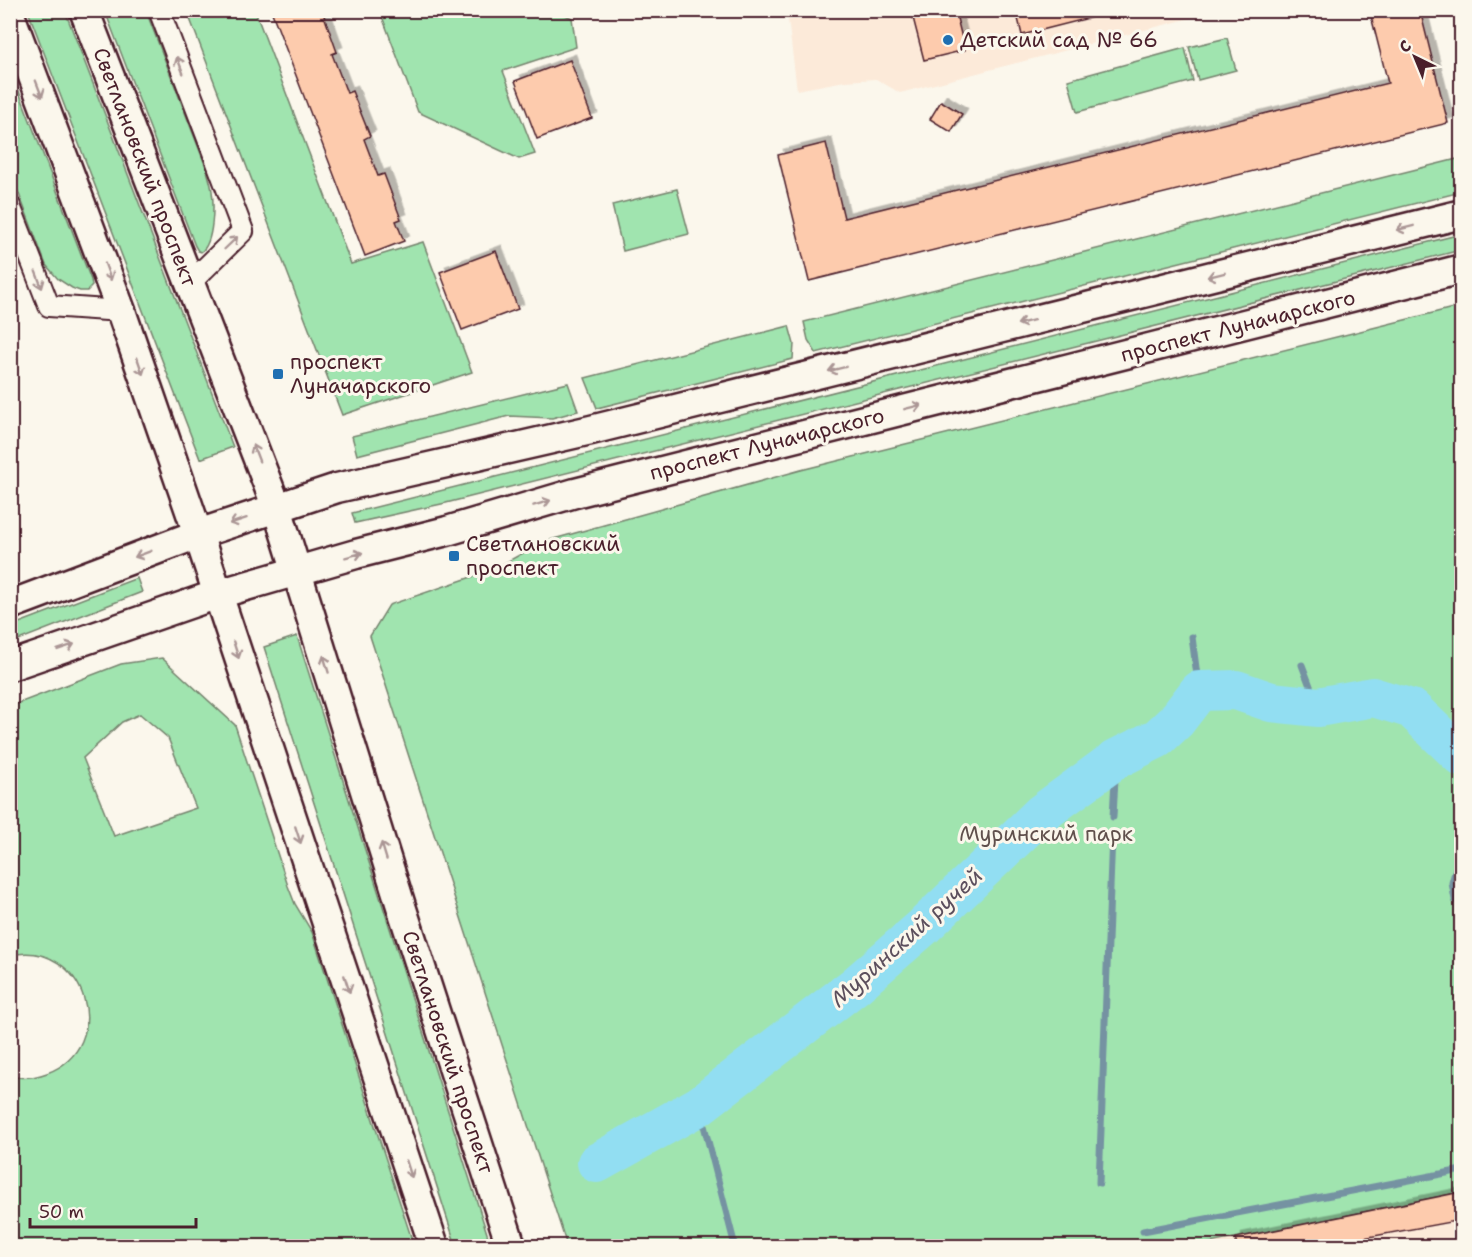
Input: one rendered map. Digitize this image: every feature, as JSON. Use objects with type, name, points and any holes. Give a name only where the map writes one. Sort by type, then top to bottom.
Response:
[{"type":"main road","name":"Светлановский проспект","points":[[84,10],[278,508],[405,918],[511,1246]]},
{"type":"main road","points":[[10,15],[122,311],[434,1246]]},
{"type":"main road","points":[[10,605],[198,534],[338,488],[591,430],[1461,214]]},
{"type":"main road","name":"проспект Луначарского","points":[[10,666],[218,594],[586,490],[1461,269]]},
{"type":"street","points":[[159,10],[243,231],[189,284]]},
{"type":"street","points":[[10,206],[49,306],[122,311]]},
{"type":"shaded area","name":"Детский сад № 66","points":[[787,11],[1218,11],[900,93],[876,79],[845,81],[797,90]]},
{"type":"shaded area","points":[[1461,1192],[1461,1246],[1195,1246]]},
{"type":"green space","points":[[28,11],[65,11],[233,447],[200,459]]},
{"type":"green space","points":[[105,11],[146,11],[211,185],[213,205],[211,232],[201,252],[195,246]]},
{"type":"green space","points":[[187,11],[255,11],[351,264],[423,242],[472,372],[342,415]]},
{"type":"green space","points":[[380,11],[557,11],[572,18],[576,47],[503,71],[535,154],[519,159],[418,112]]},
{"type":"green space","points":[[1227,38],[1236,70],[1198,80],[1189,47]]},
{"type":"green space","points":[[1185,48],[1193,81],[1077,112],[1068,80]]},
{"type":"green space","points":[[10,68],[91,280],[92,286],[87,291],[72,288],[58,279],[46,265],[11,173]]},
{"type":"green space","points":[[1461,158],[1461,192],[816,353],[808,340],[804,322]]},
{"type":"green space","points":[[677,189],[689,234],[623,251],[612,205]]},
{"type":"green space","points":[[1461,234],[1461,250],[446,503],[355,523],[352,513]]},
{"type":"green space","name":"Муринский парк","points":[[1461,306],[1461,1192],[1195,1246],[567,1246],[370,636],[389,605],[492,570],[543,542],[801,470]]},
{"type":"green space","points":[[789,326],[794,344],[793,359],[597,408],[585,378]]},
{"type":"green space","points":[[568,383],[578,411],[552,418],[509,416],[357,455],[352,436]]},
{"type":"green space","points":[[137,578],[142,592],[11,643],[11,626]]},
{"type":"green space","points":[[297,636],[491,1246],[456,1246],[264,647]]},
{"type":"green space","points":[[162,658],[235,725],[288,886],[295,904],[312,932],[414,1246],[11,1246],[11,1076],[24,1077],[47,1073],[69,1060],[82,1041],[87,1020],[84,998],[74,978],[58,963],[37,954],[11,955],[11,706],[121,664]],"holes":[[[140,714],[168,738],[196,808],[114,836],[83,758],[122,722]]]},
{"type":"building","points":[[271,10],[322,10],[337,52],[332,54],[347,93],[352,91],[370,136],[364,139],[378,176],[384,174],[401,219],[396,221],[404,241],[365,256]]},
{"type":"building","points":[[911,10],[955,10],[965,50],[924,60]]},
{"type":"building","points":[[1016,10],[1092,10],[1093,17],[1022,35]]},
{"type":"building","points":[[1394,10],[1420,10],[1448,123],[809,281],[778,155],[826,143],[844,218],[1388,83],[1371,16]]},
{"type":"building","points":[[570,60],[592,118],[537,139],[515,81]]},
{"type":"building","points":[[941,101],[962,114],[951,132],[930,119]]},
{"type":"building","points":[[496,251],[518,309],[462,330],[440,272]]},
{"type":"building","points":[[1461,1192],[1461,1220],[1320,1246],[1236,1246],[1236,1238]]},
{"type":"waterway","points":[[1192,637],[1199,691]]},
{"type":"waterway","points":[[1302,665],[1318,707]]},
{"type":"waterway","name":"Муринский ручей","points":[[597,1163],[699,1106],[855,986],[923,927],[1041,814],[1116,759],[1158,738],[1176,721],[1199,691],[1236,690],[1271,702],[1318,707],[1373,697],[1412,709],[1462,757]]},
{"type":"waterway","points":[[1456,751],[1462,744]]},
{"type":"waterway","points":[[1113,817],[1116,759]]},
{"type":"waterway","points":[[1099,1183],[1112,834]]},
{"type":"waterway","points":[[1455,900],[1452,883],[1462,847]]},
{"type":"waterway","points":[[1458,929],[1462,941]]},
{"type":"waterway","points":[[699,1106],[735,1246]]},
{"type":"waterway","points":[[1143,1231],[1462,1170]]},
{"type":"place","name":"Детский сад № 66","points":[[948,40]]},
{"type":"place","name":"проспект Луначарского","points":[[278,374]]},
{"type":"place","name":"Светлановский проспект","points":[[454,556]]}]
